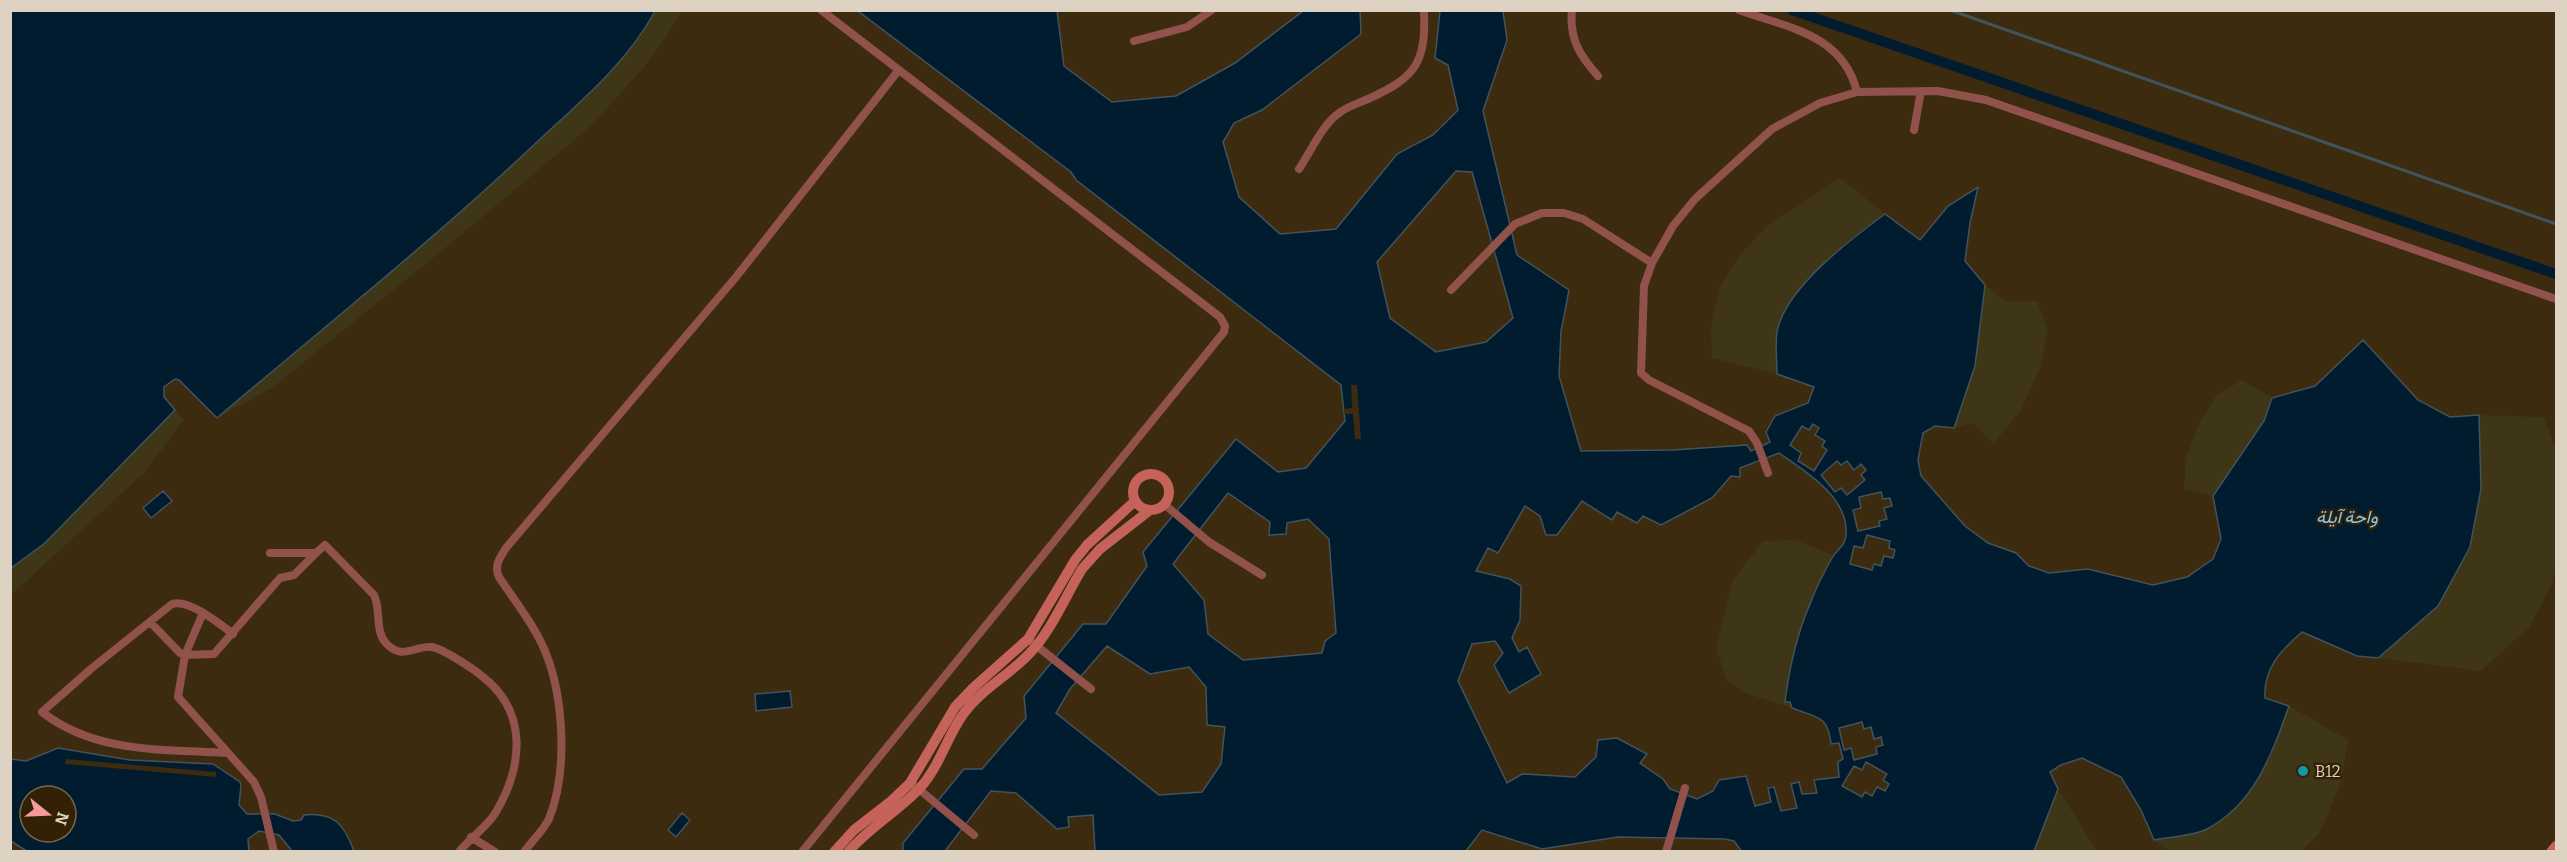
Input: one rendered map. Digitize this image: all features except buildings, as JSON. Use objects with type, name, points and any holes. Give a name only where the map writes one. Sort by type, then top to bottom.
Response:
[{"type":"street","points":[[802,852],[1224,332],[1225,326],[1220,317],[821,10]]},
{"type":"street","points":[[1134,41],[1187,27],[1212,10]]},
{"type":"street","points":[[1299,169],[1326,128],[1339,113],[1386,90],[1417,64],[1425,38],[1424,10]]},
{"type":"street","points":[[1572,10],[1571,26],[1575,45],[1582,59],[1598,76]]},
{"type":"street","points":[[1739,10],[1826,43],[1845,62],[1857,92]]},
{"type":"street","points":[[524,852],[543,829],[551,812],[557,790],[562,723],[554,678],[545,651],[534,629],[499,578],[496,570],[497,562],[736,277],[898,71]]},
{"type":"street","points":[[1914,130],[1922,91]]},
{"type":"street","points":[[1768,473],[1757,443],[1749,431],[1649,380],[1641,373],[1644,286],[1652,263],[1673,226],[1695,199],[1748,148],[1772,129],[1800,113],[1820,103],[1857,92],[1956,93],[1986,100],[2556,299]]},
{"type":"street","points":[[1451,290],[1515,224],[1542,213],[1564,213],[1595,225],[1652,263]]},
{"type":"street","points":[[1168,507],[1144,509],[1135,501],[1133,489],[1138,478],[1149,474],[1161,477],[1168,486],[1168,507],[1209,542],[1262,575]]},
{"type":"street","points":[[1036,645],[1075,560],[1087,545],[1135,501]]},
{"type":"street","points":[[848,852],[931,772],[956,724],[969,706],[1036,645],[1091,557],[1150,510]]},
{"type":"street","points":[[151,623],[174,649],[185,655],[214,654],[280,578],[294,575],[325,545],[374,595],[379,605],[380,631],[384,641],[394,649],[406,653],[432,647],[476,670],[504,696],[512,712],[517,751],[514,769],[495,814],[459,852]]},
{"type":"street","points":[[270,553],[316,552]]},
{"type":"street","points":[[228,753],[97,741],[58,724],[42,712],[92,668],[172,604],[177,602],[203,613],[233,634]]},
{"type":"street","points":[[203,613],[185,655],[178,697],[254,782],[261,797],[274,852]]},
{"type":"street","points":[[1036,645],[1090,689]]},
{"type":"street","points":[[914,786],[974,835]]},
{"type":"street","points":[[834,852],[854,830],[914,786]]},
{"type":"street","points":[[1666,849],[1685,788]]},
{"type":"street","points":[[471,837],[495,852]]},
{"type":"street","points":[[2551,852],[2556,846]]},
{"type":"sand","points":[[655,11],[681,11],[645,66],[591,126],[272,388],[217,418],[419,248],[570,112],[617,65],[644,30]]},
{"type":"sand","points":[[1840,178],[1885,214],[1844,244],[1777,332],[1777,374],[1712,358],[1711,327],[1720,287],[1738,257],[1766,227]]},
{"type":"sand","points":[[1985,285],[2005,301],[2037,301],[2048,331],[2040,368],[2021,410],[1994,443],[1972,423],[1954,428],[1975,366]]},
{"type":"sand","points":[[2242,380],[2272,398],[2264,421],[2213,496],[2184,489],[2186,457],[2200,422],[2216,396]]},
{"type":"sand","points":[[175,410],[184,420],[145,472],[11,595],[11,568],[45,543]]},
{"type":"sand","points":[[2479,415],[2544,417],[2556,451],[2556,567],[2553,582],[2530,626],[2481,671],[2378,658],[2438,606],[2481,489]]},
{"type":"sand","points":[[1795,540],[1833,555],[1810,608],[1792,663],[1785,702],[1790,702],[1792,708],[1748,694],[1727,681],[1716,647],[1732,582],[1763,541]]},
{"type":"sand","name":"B12","points":[[2289,706],[2348,740],[2341,783],[2319,834],[2301,851],[2169,851],[2154,840],[2204,830],[2270,760]]},
{"type":"sand","points":[[2058,789],[2097,851],[2034,852]]},
{"type":"water","points":[[11,10],[655,11],[644,30],[617,65],[570,112],[419,248],[217,418],[179,380],[175,379],[164,387],[164,397],[175,410],[45,543],[11,568]]},
{"type":"water","name":"واحة آيلة","points":[[858,11],[1057,11],[1064,66],[1112,102],[1176,96],[1235,63],[1303,11],[1360,11],[1361,34],[1262,110],[1234,123],[1223,142],[1239,197],[1280,234],[1336,229],[1397,154],[1433,135],[1458,110],[1448,65],[1435,58],[1440,11],[1503,11],[1507,40],[1483,111],[1517,255],[1569,290],[1561,331],[1559,376],[1581,451],[1673,450],[1747,445],[1751,451],[1770,442],[1766,432],[1775,416],[1808,403],[1814,387],[1777,374],[1777,332],[1792,299],[1821,266],[1885,214],[1920,240],[1948,206],[1978,187],[1965,261],[1985,285],[1975,366],[1954,428],[1935,426],[1923,433],[1918,460],[1921,476],[1965,526],[1988,543],[2016,553],[2029,566],[2049,573],[2088,569],[2153,585],[2187,577],[2213,559],[2221,539],[2213,496],[2264,421],[2272,398],[2315,386],[2363,340],[2418,400],[2450,417],[2479,415],[2481,489],[2470,547],[2438,606],[2378,658],[2357,656],[2302,632],[2287,646],[2270,669],[2265,688],[2265,698],[2289,706],[2268,760],[2249,793],[2222,820],[2205,830],[2187,835],[2154,840],[2141,810],[2121,777],[2082,758],[2061,765],[2050,772],[2058,789],[2034,851],[1742,852],[1734,841],[1725,839],[1618,837],[1542,849],[1482,830],[1466,851],[1095,851],[1093,815],[1068,817],[1069,827],[1057,829],[1016,793],[991,791],[945,851],[903,851],[903,843],[964,769],[982,769],[1026,718],[1024,696],[1083,624],[1106,624],[1147,566],[1143,552],[1236,439],[1278,472],[1306,468],[1345,421],[1341,385],[1076,180],[1071,172]],"holes":[[[1456,171],[1472,172],[1513,318],[1486,342],[1436,352],[1390,318],[1377,262]],[[1813,424],[1819,428],[1815,435],[1825,441],[1822,446],[1827,450],[1814,471],[1798,461],[1801,453],[1790,445],[1802,426],[1809,430]],[[1779,453],[1824,487],[1841,509],[1845,521],[1844,542],[1823,574],[1801,627],[1791,665],[1785,702],[1790,702],[1792,708],[1820,719],[1827,728],[1831,744],[1839,743],[1843,759],[1838,762],[1839,777],[1814,780],[1817,793],[1802,794],[1799,782],[1791,784],[1797,808],[1781,811],[1774,787],[1768,788],[1771,802],[1755,806],[1746,776],[1719,780],[1713,791],[1697,799],[1670,789],[1663,779],[1640,763],[1647,754],[1617,738],[1598,740],[1596,757],[1575,777],[1522,774],[1507,783],[1458,681],[1472,644],[1495,641],[1503,653],[1494,665],[1509,693],[1541,674],[1527,647],[1519,652],[1512,638],[1520,620],[1521,586],[1510,579],[1476,571],[1488,548],[1498,553],[1525,506],[1540,516],[1546,535],[1557,535],[1582,501],[1612,520],[1617,512],[1637,523],[1643,516],[1661,525],[1712,498],[1731,476],[1740,477],[1740,468]],[[1837,461],[1841,465],[1847,461],[1854,470],[1861,464],[1866,470],[1861,475],[1865,480],[1847,495],[1841,488],[1835,492],[1821,475]],[[1881,492],[1883,499],[1890,498],[1892,506],[1884,508],[1887,519],[1879,521],[1880,526],[1858,531],[1853,510],[1861,508],[1859,497]],[[1228,493],[1270,522],[1269,535],[1286,534],[1287,523],[1308,519],[1329,539],[1336,633],[1325,641],[1322,653],[1243,660],[1208,634],[1204,600],[1173,564]],[[1867,535],[1890,541],[1889,548],[1895,550],[1893,558],[1884,556],[1881,566],[1874,564],[1872,570],[1850,564],[1854,546],[1863,548]],[[1107,646],[1150,674],[1189,667],[1206,687],[1207,725],[1225,727],[1221,764],[1202,792],[1159,795],[1056,713],[1070,689]],[[1862,722],[1864,729],[1871,727],[1874,739],[1881,737],[1883,745],[1876,747],[1877,754],[1854,760],[1851,748],[1844,750],[1839,728]],[[1866,762],[1887,774],[1883,780],[1889,784],[1885,791],[1877,787],[1872,796],[1865,792],[1862,797],[1842,786],[1854,766],[1862,770]]]},
{"type":"water","points":[[163,491],[172,501],[151,518],[143,508]]},
{"type":"water","points":[[790,691],[792,707],[756,711],[755,694]]},
{"type":"water","points":[[58,748],[130,760],[213,764],[240,782],[239,805],[247,814],[275,814],[293,821],[301,820],[304,815],[330,818],[342,827],[354,851],[292,851],[279,835],[259,831],[248,839],[249,852],[28,852],[11,841],[11,759],[26,761]]},
{"type":"water","points":[[682,813],[690,820],[676,837],[668,830]]},
{"type":"pier","points":[[1351,385],[1357,385],[1361,439],[1355,439],[1353,414],[1344,414],[1344,409],[1352,408]]},
{"type":"pier","points":[[66,759],[216,772],[216,777],[65,764]]},
{"type":"waterway","points":[[1792,10],[2556,274]]},
{"type":"waterway","points":[[1950,10],[2556,224]]},
{"type":"place","name":"B12","points":[[2303,771]]}]
